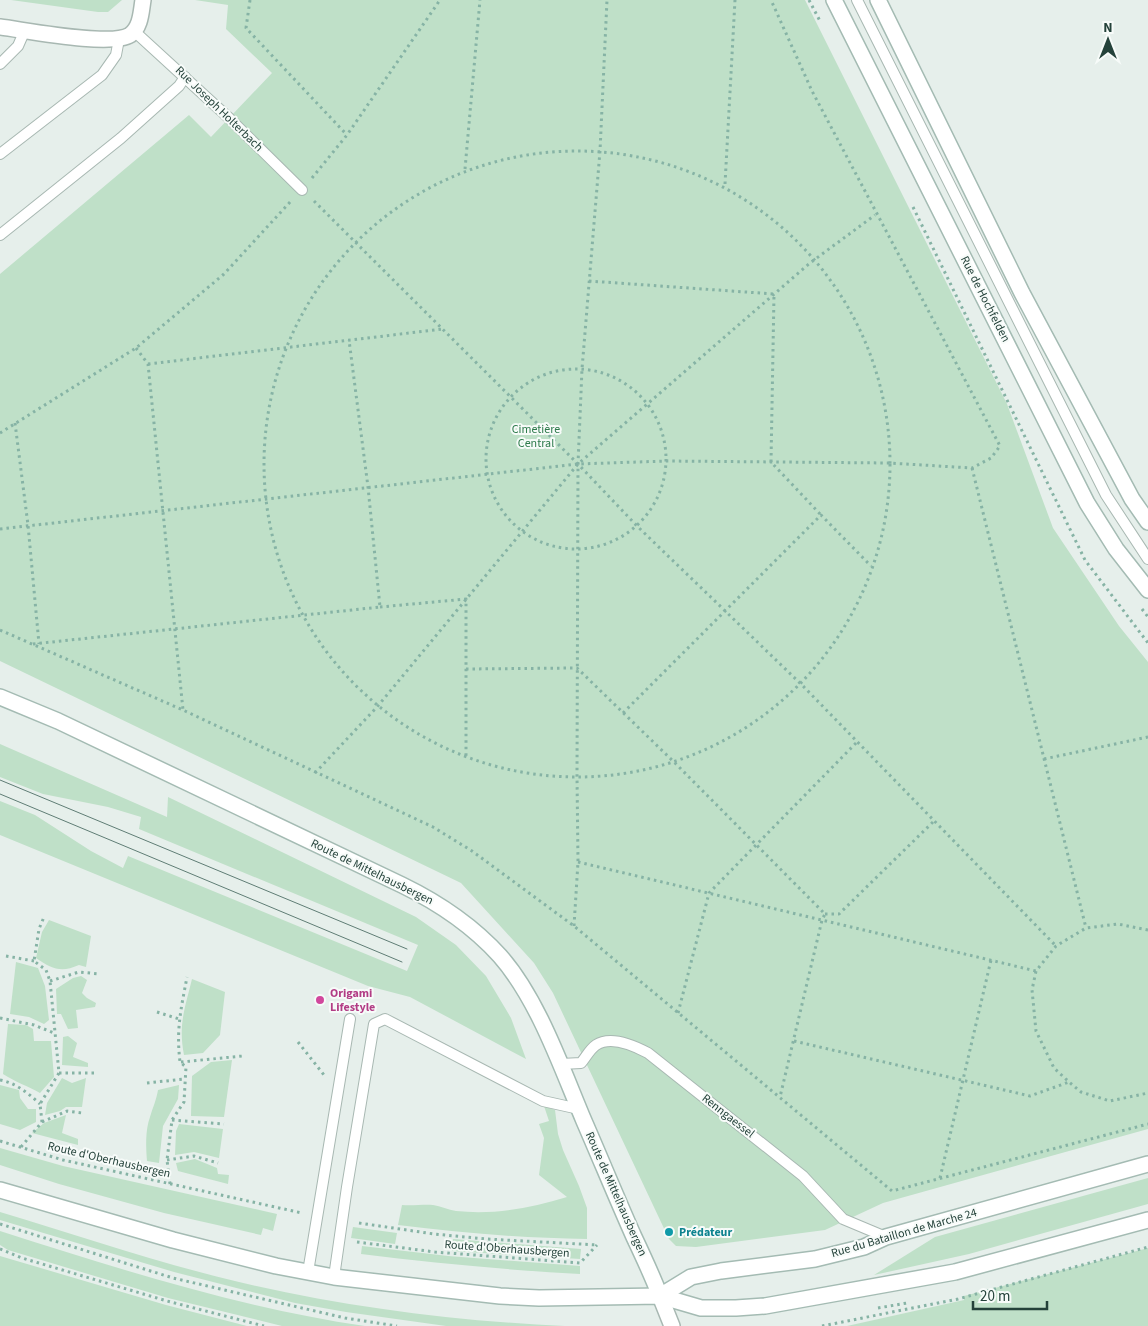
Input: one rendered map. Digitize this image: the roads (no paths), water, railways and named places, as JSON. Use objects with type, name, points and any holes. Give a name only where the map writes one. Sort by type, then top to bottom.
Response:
[{"type":"main road","points":[[0,27],[98,40],[119,39],[128,36],[134,31],[140,19],[143,0]]},
{"type":"main road","name":"Rue de Hochfelden","points":[[834,0],[1087,503],[1116,549],[1148,590]]},
{"type":"main road","points":[[878,0],[1022,293],[1132,499],[1148,522]]},
{"type":"main road","name":"Route de Mittelhausbergen","points":[[0,697],[67,725],[393,880],[442,907],[466,924],[501,957],[532,1005],[561,1064],[672,1326]]},
{"type":"main road","name":"Rue du Bataillon de Marche 24","points":[[660,1296],[691,1278],[721,1271],[815,1259],[864,1247],[886,1237],[1148,1164]]},
{"type":"main road","points":[[0,1190],[173,1240],[276,1266],[334,1277],[463,1293],[519,1297],[660,1296],[701,1308],[765,1306],[955,1272],[1148,1220]]},
{"type":"lane","points":[[857,0],[1106,495],[1148,559]]},
{"type":"lane","points":[[0,64],[18,46],[25,30]]},
{"type":"lane","name":"Rue Joseph Holterbach","points":[[134,31],[186,77],[302,190]]},
{"type":"lane","points":[[0,154],[102,75],[116,54],[119,39]]},
{"type":"lane","points":[[0,235],[121,138],[179,86],[186,77]]},
{"type":"lane","points":[[308,1272],[350,1019]]},
{"type":"lane","points":[[334,1277],[374,1024],[385,1020],[543,1101],[579,1109]]},
{"type":"lane","name":"Renngaessel","points":[[561,1064],[581,1063],[597,1044],[605,1041],[634,1046],[648,1053],[803,1176],[843,1219],[886,1237]]},
{"type":"tram line","points":[[0,780],[407,949]]},
{"type":"tram line","points":[[0,794],[402,962]]},
{"type":"place","name":"Origami Lifestyle","points":[[320,1000]]},
{"type":"place","name":"Prédateur","points":[[669,1232]]},
{"type":"park label","name":"Cimetière Central","points":[[536,436]]}]
